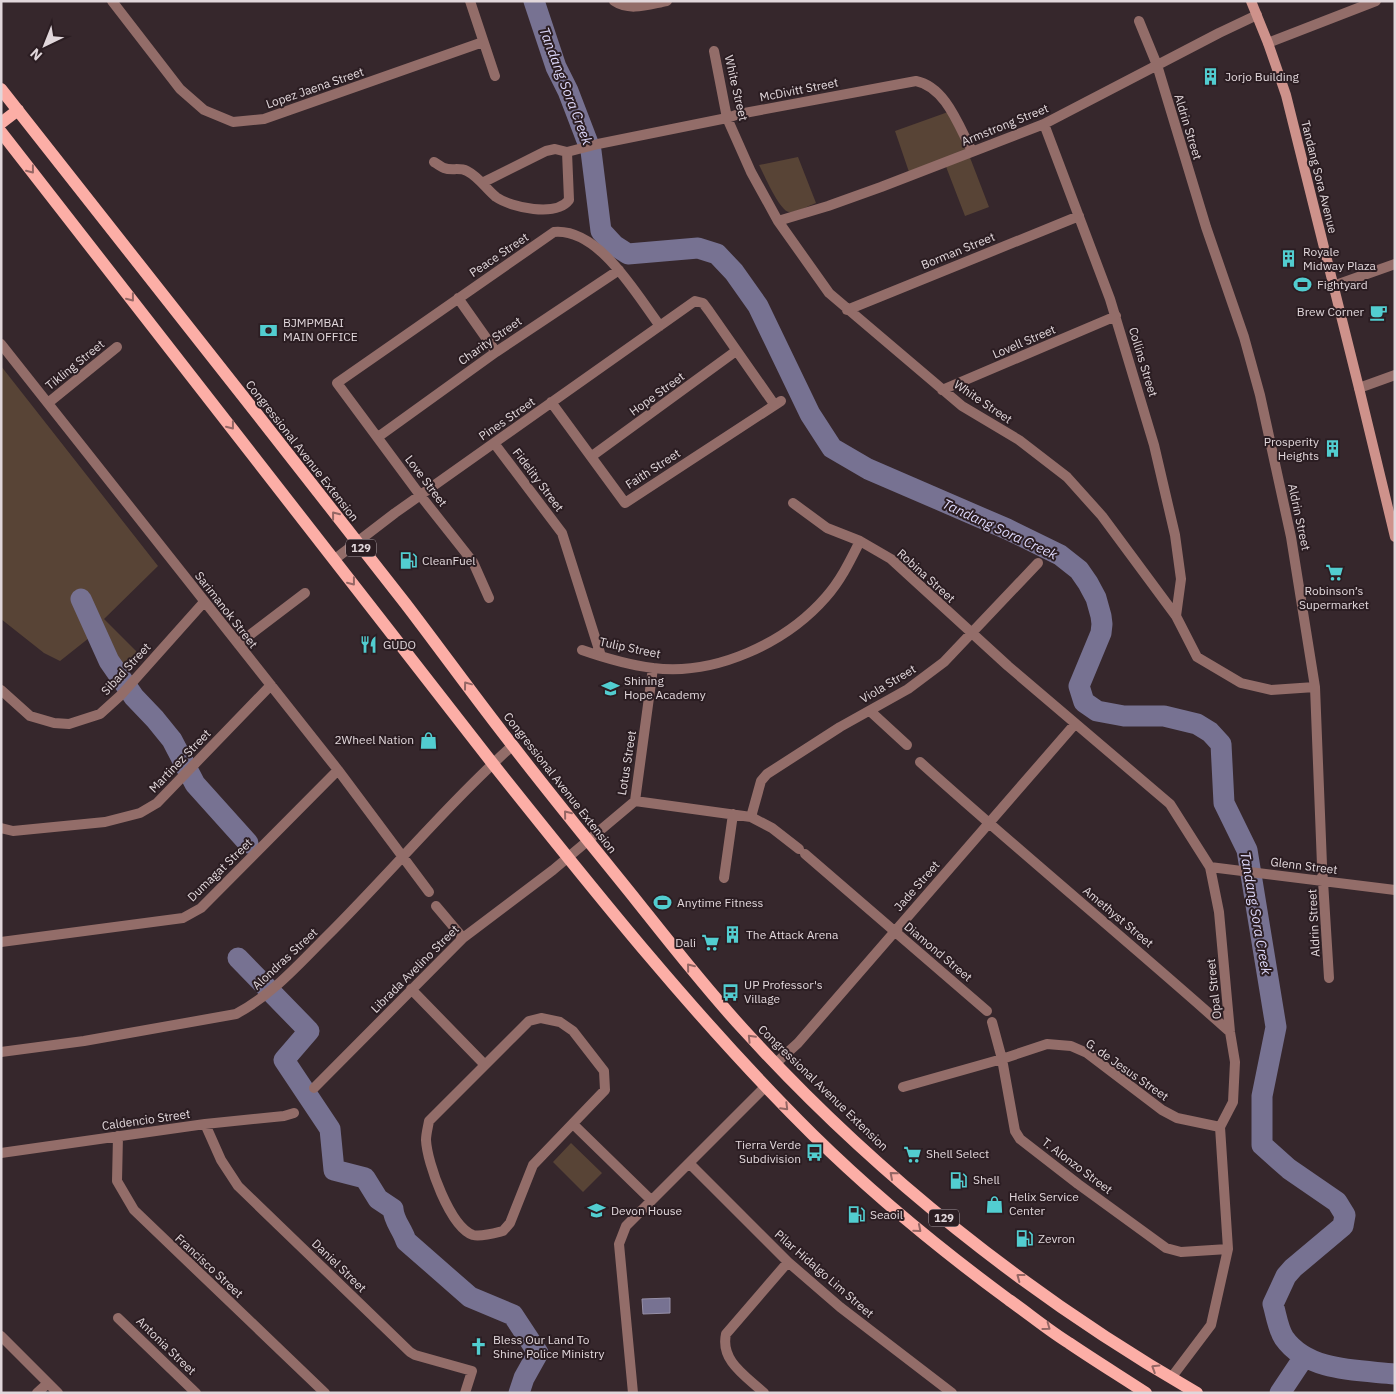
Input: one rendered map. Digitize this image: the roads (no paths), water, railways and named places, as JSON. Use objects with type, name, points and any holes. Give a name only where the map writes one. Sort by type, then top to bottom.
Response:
[{"type":"main road","name":"Tandang Sora Avenue","points":[[1251,1],[1286,95],[1360,388],[1394,533]]},
{"type":"main road","name":"Congressional Avenue Extension","points":[[1,89],[406,604],[512,746],[721,1005],[776,1063],[876,1160],[953,1225],[1020,1278],[1072,1314],[1197,1393]]},
{"type":"main road","points":[[1,123],[18,110]]},
{"type":"main road","name":"129","points":[[1,132],[493,764],[568,858],[704,1021],[765,1087],[814,1136],[921,1232],[1067,1342],[1146,1393]]},
{"type":"main road","points":[[704,1021],[721,1005]]},
{"type":"street","name":"Lopez Jaena Street","points":[[112,1],[180,89],[204,110],[233,122],[264,119],[483,42]]},
{"type":"street","points":[[470,1],[495,76]]},
{"type":"street","points":[[614,1],[621,6],[633,7],[667,1]]},
{"type":"street","points":[[1268,43],[1371,2]]},
{"type":"street","name":"Armstrong Street","points":[[778,221],[846,200],[1044,124],[1257,15]]},
{"type":"street","name":"Aldrin Street","points":[[1139,21],[1157,66],[1203,218],[1244,337],[1260,395],[1291,537],[1316,686],[1329,978]]},
{"type":"street","name":"White Street","points":[[714,51],[727,118],[751,172],[778,221],[829,292],[847,310],[962,406],[1019,440],[1067,477],[1102,516],[1176,616],[1197,657],[1241,683],[1271,690],[1316,686]]},
{"type":"street","name":"McDivitt Street","points":[[482,183],[546,151],[555,149],[567,152],[739,114],[916,81],[925,82],[942,98],[972,151]]},
{"type":"street","name":"Collins Street","points":[[1044,124],[1116,316],[1154,445],[1175,535],[1181,580],[1176,616]]},
{"type":"street","points":[[434,162],[444,168],[467,171],[498,198],[540,210],[563,205],[569,200],[567,152]]},
{"type":"street","name":"Borman Street","points":[[847,310],[1079,216]]},
{"type":"street","name":"Peace Street","points":[[337,383],[554,232],[583,238],[590,242],[619,270],[660,326]]},
{"type":"street","points":[[1333,286],[1395,264]]},
{"type":"street","name":"Charity Street","points":[[378,437],[496,352],[619,270]]},
{"type":"street","points":[[458,298],[496,352]]},
{"type":"street","name":"Pines Street","points":[[335,559],[420,495],[695,301]]},
{"type":"street","name":"Faith Street","points":[[552,402],[625,503],[777,403],[736,351],[703,303],[695,301]]},
{"type":"street","name":"Lovell Street","points":[[942,390],[1116,316]]},
{"type":"street","name":"Sarimanok Street","points":[[1,344],[338,770],[429,892]]},
{"type":"street","name":"Tikling Street","points":[[48,403],[117,347]]},
{"type":"street","name":"Hope Street","points":[[592,456],[736,351]]},
{"type":"street","points":[[1360,388],[1395,374]]},
{"type":"street","name":"Love Street","points":[[337,383],[420,495],[473,562],[489,598]]},
{"type":"street","name":"Fidelity Street","points":[[494,443],[562,533],[601,656]]},
{"type":"street","name":"Robina Street","points":[[793,503],[827,528],[860,541],[890,560],[1008,666]]},
{"type":"street","name":"Tulip Street","points":[[582,650],[653,668],[685,668],[718,663],[748,653],[777,638],[804,619],[826,596],[846,570],[860,541]]},
{"type":"street","name":"Viola Street","points":[[751,817],[761,781],[766,774],[840,727],[908,689],[944,662],[1038,563]]},
{"type":"street","points":[[238,644],[305,593]]},
{"type":"street","name":"Sibad Street","points":[[1,690],[30,716],[54,723],[69,724],[100,714],[121,695],[204,602]]},
{"type":"street","name":"Opal Street","points":[[1008,666],[1170,804],[1210,867],[1219,912],[1230,1032],[1235,1062],[1233,1102],[1220,1127]]},
{"type":"street","name":"Lotus Street","points":[[588,841],[635,801],[653,668]]},
{"type":"street","name":"Martinez Street","points":[[1,828],[13,831],[105,822],[140,813],[156,803],[270,685]]},
{"type":"street","points":[[870,710],[907,745]]},
{"type":"street","name":"Jade Street","points":[[776,1063],[798,1043],[1074,724]]},
{"type":"street","name":"Alondras Street","points":[[1,1052],[84,1041],[236,1014],[255,1004],[285,978],[512,746]]},
{"type":"street","name":"Amethyst Street","points":[[920,762],[1230,1032]]},
{"type":"street","name":"Dumagat Street","points":[[1,942],[184,918],[201,908],[338,770]]},
{"type":"street","name":"Diamond Street","points":[[635,801],[751,817],[772,828],[987,1010]]},
{"type":"street","points":[[724,878],[733,814]]},
{"type":"street","name":"Librada Avelino Street","points":[[314,1088],[463,938],[588,841]]},
{"type":"street","name":"Glenn Street","points":[[1210,867],[1395,890]]},
{"type":"street","points":[[436,906],[463,938]]},
{"type":"street","points":[[411,989],[485,1064]]},
{"type":"street","points":[[541,1018],[560,1022],[573,1031],[604,1071],[605,1090],[573,1124],[533,1165],[510,1223],[503,1232],[474,1235],[462,1229],[445,1205],[428,1155],[426,1140],[429,1121],[529,1021],[541,1018]]},
{"type":"street","name":"T. Alonzo Street","points":[[992,1022],[1002,1059],[1015,1131],[1020,1139],[1166,1248],[1181,1252],[1228,1248]]},
{"type":"street","name":"G. de Jesus Street","points":[[903,1087],[1047,1044],[1071,1046],[1087,1053],[1162,1110],[1178,1118],[1220,1127]]},
{"type":"street","points":[[633,1393],[620,1244],[626,1226],[765,1087]]},
{"type":"street","name":"Caldencio Street","points":[[1,1153],[205,1124],[284,1116],[294,1113]]},
{"type":"street","name":"Daniel Street","points":[[205,1124],[221,1160],[238,1186],[410,1352],[415,1356],[472,1371],[465,1393]]},
{"type":"street","points":[[573,1124],[651,1200]]},
{"type":"street","points":[[1171,1378],[1211,1325],[1228,1248],[1220,1127]]},
{"type":"street","name":"Francisco Street","points":[[118,1136],[118,1181],[134,1210],[325,1393]]},
{"type":"street","name":"Pilar Hidalgo Lim Street","points":[[688,1163],[788,1262],[840,1307],[952,1393]]},
{"type":"street","points":[[764,1393],[729,1361],[724,1340],[726,1334],[788,1262]]},
{"type":"street","name":"Antonia Street","points":[[118,1318],[196,1393]]},
{"type":"street","points":[[1,1336],[58,1393]]},
{"type":"street","points":[[38,1393],[48,1383]]},
{"type":"waterway","name":"Tandang Sora Creek","points":[[534,1],[556,67],[568,91],[591,151],[601,231],[614,245],[628,254],[698,248],[717,254],[734,272],[758,306],[810,414],[832,448],[868,469],[1007,529],[1060,555],[1079,570],[1096,598],[1102,624],[1101,633],[1079,686],[1084,702],[1097,711],[1124,716],[1164,716],[1197,724],[1210,732],[1221,744],[1224,803],[1247,850],[1276,1027],[1262,1096],[1262,1145],[1289,1169],[1337,1202],[1345,1215],[1343,1226],[1286,1276],[1273,1304],[1277,1321],[1284,1338],[1294,1349],[1306,1357],[1320,1363],[1350,1370],[1395,1374]]},
{"type":"waterway","points":[[81,599],[109,661],[134,697],[172,740],[195,784],[248,843]]},
{"type":"waterway","points":[[238,958],[309,1031],[284,1060],[330,1129],[334,1170],[365,1178],[378,1199],[393,1209],[395,1218],[406,1241],[470,1297],[513,1315],[538,1353],[524,1378],[519,1393]]},
{"type":"waterway","points":[[1280,1393],[1304,1357]]},
{"type":"place","name":"Jorjo Building","points":[[1211,77]]},
{"type":"place","name":"Royale Midway Plaza","points":[[1289,259]]},
{"type":"place","name":"Fightyard","points":[[1303,285]]},
{"type":"place","name":"Brew Corner","points":[[1378,312]]},
{"type":"place","name":"BJMPMBAI MAIN OFFICE","points":[[269,330]]},
{"type":"place","name":"Prosperity Heights","points":[[1333,449]]},
{"type":"place","name":"CleanFuel","points":[[408,561]]},
{"type":"place","name":"Robinson’s Supermarket","points":[[1334,572]]},
{"type":"place","name":"GUDO","points":[[369,645]]},
{"type":"place","name":"Shining Hope Academy","points":[[610,688]]},
{"type":"place","name":"2Wheel Nation","points":[[428,740]]},
{"type":"place","name":"Anytime Fitness","points":[[663,903]]},
{"type":"place","name":"The Attack Arena","points":[[732,935]]},
{"type":"place","name":"Dali","points":[[710,943]]},
{"type":"place","name":"UP Professor's Village","points":[[730,992]]},
{"type":"place","name":"Tierra Verde Subdivision","points":[[815,1152]]},
{"type":"place","name":"Shell Select","points":[[912,1154]]},
{"type":"place","name":"Shell","points":[[959,1180]]},
{"type":"place","name":"Helix Service Center","points":[[995,1204]]},
{"type":"place","name":"Devon House","points":[[597,1211]]},
{"type":"place","name":"Seaoil","points":[[856,1215]]},
{"type":"place","name":"Zevron","points":[[1024,1239]]},
{"type":"place","name":"Bless Our Land To Shine Police Ministry","points":[[479,1347]]}]
